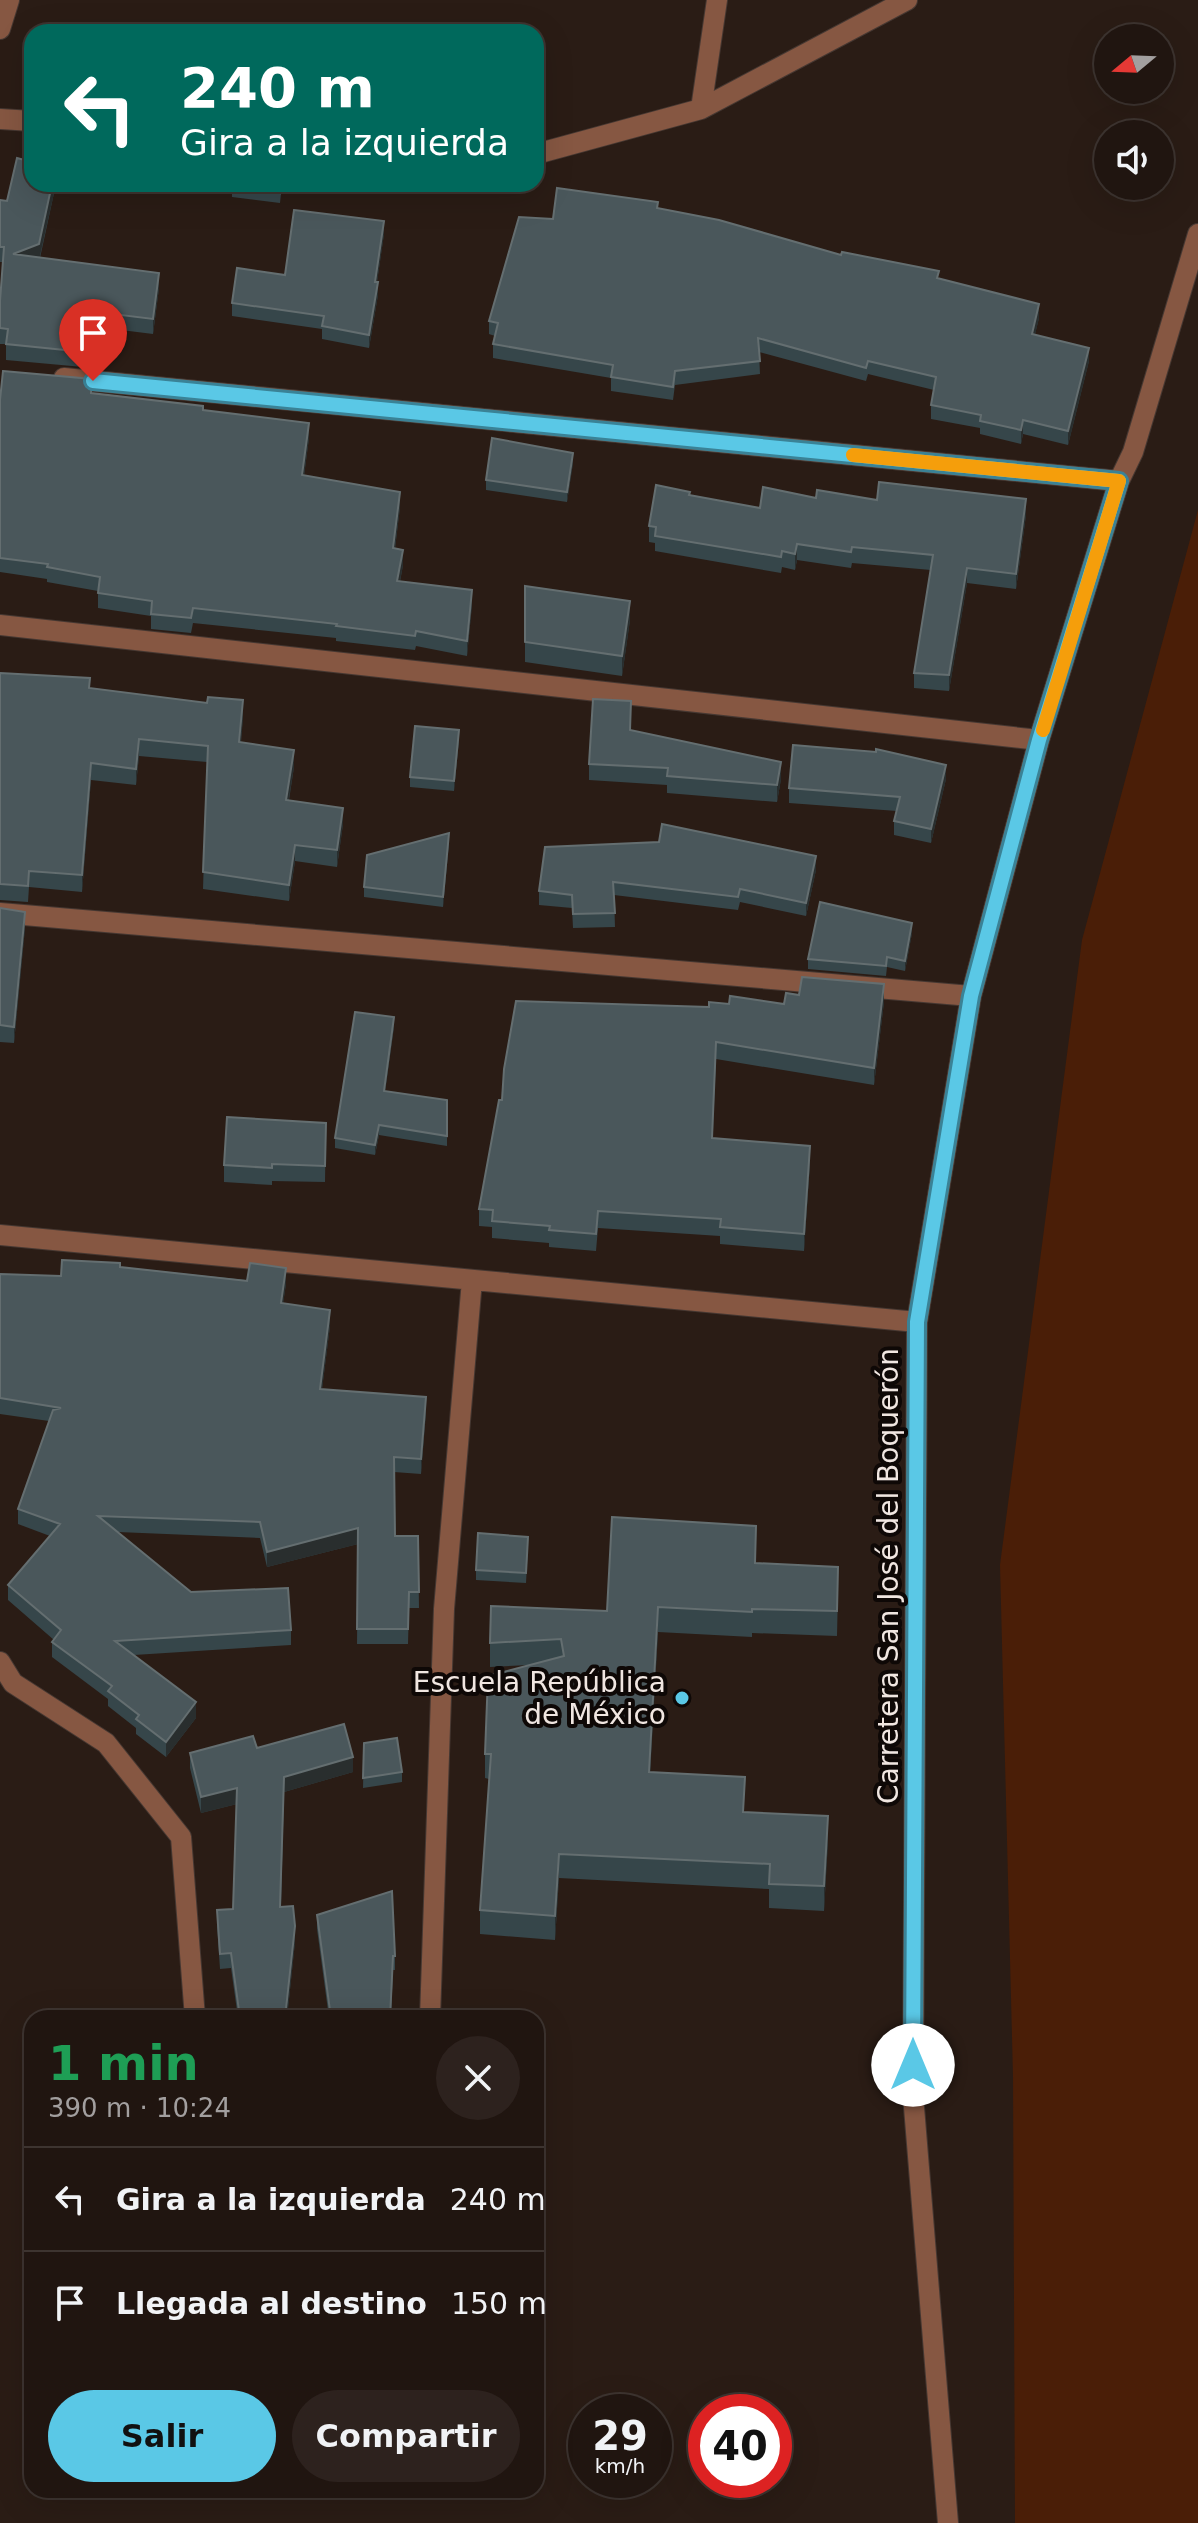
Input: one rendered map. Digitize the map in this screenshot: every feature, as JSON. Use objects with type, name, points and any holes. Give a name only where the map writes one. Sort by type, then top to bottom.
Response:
[{"type":"street","points":[[0,29],[9,0]]},
{"type":"street","points":[[701,109],[717,0]]},
{"type":"street","points":[[544,152],[701,109],[907,0]]},
{"type":"street","points":[[0,119],[24,120]]},
{"type":"street","name":"Carretera San José del Boquerón","points":[[948,2523],[913,2095],[917,1322],[971,996],[1039,740],[1119,481],[1133,452],[1198,234]]},
{"type":"street","points":[[47,377],[1119,481]]},
{"type":"street","points":[[0,625],[1039,740]]},
{"type":"street","points":[[0,913],[971,996]]},
{"type":"street","points":[[0,1235],[917,1322]]},
{"type":"street","points":[[430,2010],[444,1609],[472,1280]]},
{"type":"street","points":[[0,1662],[13,1683],[106,1743],[181,1837],[194,2010]]},
{"type":"shaded area","points":[[1198,510],[1198,2523],[1015,2523],[1013,2076],[1000,1565],[1082,940]]},
{"type":"building","points":[[17,158],[24,160],[24,192],[50,192],[39,244],[13,254],[159,273],[153,319],[97,312],[94,353],[6,344],[8,329],[0,328],[4,247],[0,247],[0,200],[7,201]]},
{"type":"building","points":[[557,188],[658,202],[657,208],[719,220],[841,255],[842,252],[939,271],[937,278],[1039,304],[1032,334],[1089,348],[1068,431],[1023,420],[1021,430],[980,421],[981,415],[931,405],[936,377],[868,361],[866,368],[758,338],[760,361],[675,371],[673,387],[611,377],[613,365],[493,344],[498,323],[489,321],[519,217],[553,219]]},
{"type":"building","points":[[294,210],[384,221],[369,335],[322,326],[324,316],[232,303],[237,268],[285,275]]},
{"type":"building","points":[[3,371],[92,379],[91,393],[309,423],[302,475],[400,492],[393,548],[403,550],[397,581],[472,590],[467,641],[416,631],[415,636],[193,608],[191,618],[151,614],[152,601],[98,593],[100,577],[47,567],[48,564],[0,558],[0,400]]},
{"type":"building","points":[[492,438],[573,453],[567,492],[486,480]]},
{"type":"building","points":[[879,482],[1026,499],[1016,574],[967,568],[949,675],[914,673],[933,555],[852,547],[851,552],[797,544],[795,554],[782,551],[781,557],[655,536],[656,527],[649,526],[656,485],[690,492],[689,495],[760,508],[763,487],[816,498],[817,490],[877,500]]},
{"type":"building","points":[[525,586],[630,601],[622,656],[525,642]]},
{"type":"building","points":[[0,673],[90,678],[89,688],[207,703],[208,697],[243,700],[239,742],[294,750],[286,800],[343,808],[337,850],[295,845],[289,885],[203,872],[208,746],[139,739],[136,769],[91,763],[82,875],[29,871],[28,886],[0,884]]},
{"type":"building","points":[[593,699],[631,701],[630,730],[781,762],[777,785],[667,776],[668,768],[589,764]]},
{"type":"building","points":[[415,726],[459,730],[454,781],[410,777]]},
{"type":"building","points":[[793,745],[876,752],[876,749],[946,765],[931,829],[894,821],[900,797],[789,788]]},
{"type":"building","points":[[662,824],[816,856],[806,903],[740,889],[738,897],[613,882],[615,913],[573,914],[572,895],[539,891],[545,847],[659,842]]},
{"type":"building","points":[[449,833],[443,897],[364,887],[367,855]]},
{"type":"building","points":[[820,902],[912,923],[905,961],[887,957],[886,966],[808,959]]},
{"type":"building","points":[[0,908],[25,912],[14,1027],[0,1025]]},
{"type":"building","points":[[802,977],[884,984],[874,1068],[716,1042],[712,1138],[810,1146],[804,1234],[720,1227],[721,1219],[598,1211],[596,1234],[492,1221],[493,1210],[479,1209],[499,1100],[502,1100],[516,1001],[709,1007],[709,1002],[729,1004],[730,996],[784,1004],[786,993],[799,995]]},
{"type":"building","points":[[355,1012],[394,1017],[384,1091],[447,1100],[447,1136],[379,1125],[375,1145],[335,1138]]},
{"type":"building","points":[[227,1117],[326,1123],[325,1166],[272,1164],[272,1168],[224,1165]]},
{"type":"building","points":[[62,1260],[120,1263],[120,1267],[247,1281],[250,1263],[286,1268],[281,1303],[330,1310],[320,1389],[426,1397],[421,1459],[394,1457],[395,1536],[418,1536],[419,1592],[409,1592],[408,1629],[357,1629],[358,1528],[267,1552],[260,1522],[98,1516],[191,1592],[288,1588],[291,1630],[115,1641],[196,1702],[166,1742],[136,1719],[139,1715],[108,1691],[112,1686],[52,1642],[61,1630],[8,1585],[60,1524],[18,1509],[53,1410],[61,1408],[0,1398],[0,1274],[61,1276]]},
{"type":"building","points":[[612,1517],[756,1526],[755,1563],[838,1567],[837,1611],[752,1609],[752,1612],[658,1607],[649,1772],[745,1777],[743,1812],[828,1816],[824,1886],[769,1884],[770,1864],[559,1854],[555,1916],[480,1910],[491,1754],[485,1754],[488,1676],[564,1656],[561,1639],[490,1643],[491,1606],[607,1611]]},
{"type":"building","points":[[478,1533],[528,1537],[526,1573],[476,1570]]},
{"type":"building","points":[[344,1724],[353,1757],[284,1777],[280,1907],[293,1906],[295,1926],[286,2010],[239,2010],[231,1953],[220,1954],[217,1910],[233,1909],[237,1788],[201,1797],[190,1753],[253,1736],[257,1748]]},
{"type":"building","points":[[397,1738],[402,1772],[363,1778],[364,1743]]},
{"type":"building","points":[[392,1891],[395,1956],[390,2010],[330,2010],[317,1915]]},
{"type":"slow traffic","points":[[853,455],[1119,481],[1043,730]]},
{"type":"place","name":"Escuela República de México","points":[[682,1698]]},
{"type":"route","points":[[93,381],[1119,481],[1039,740],[971,996],[917,1322],[913,2065]]}]
